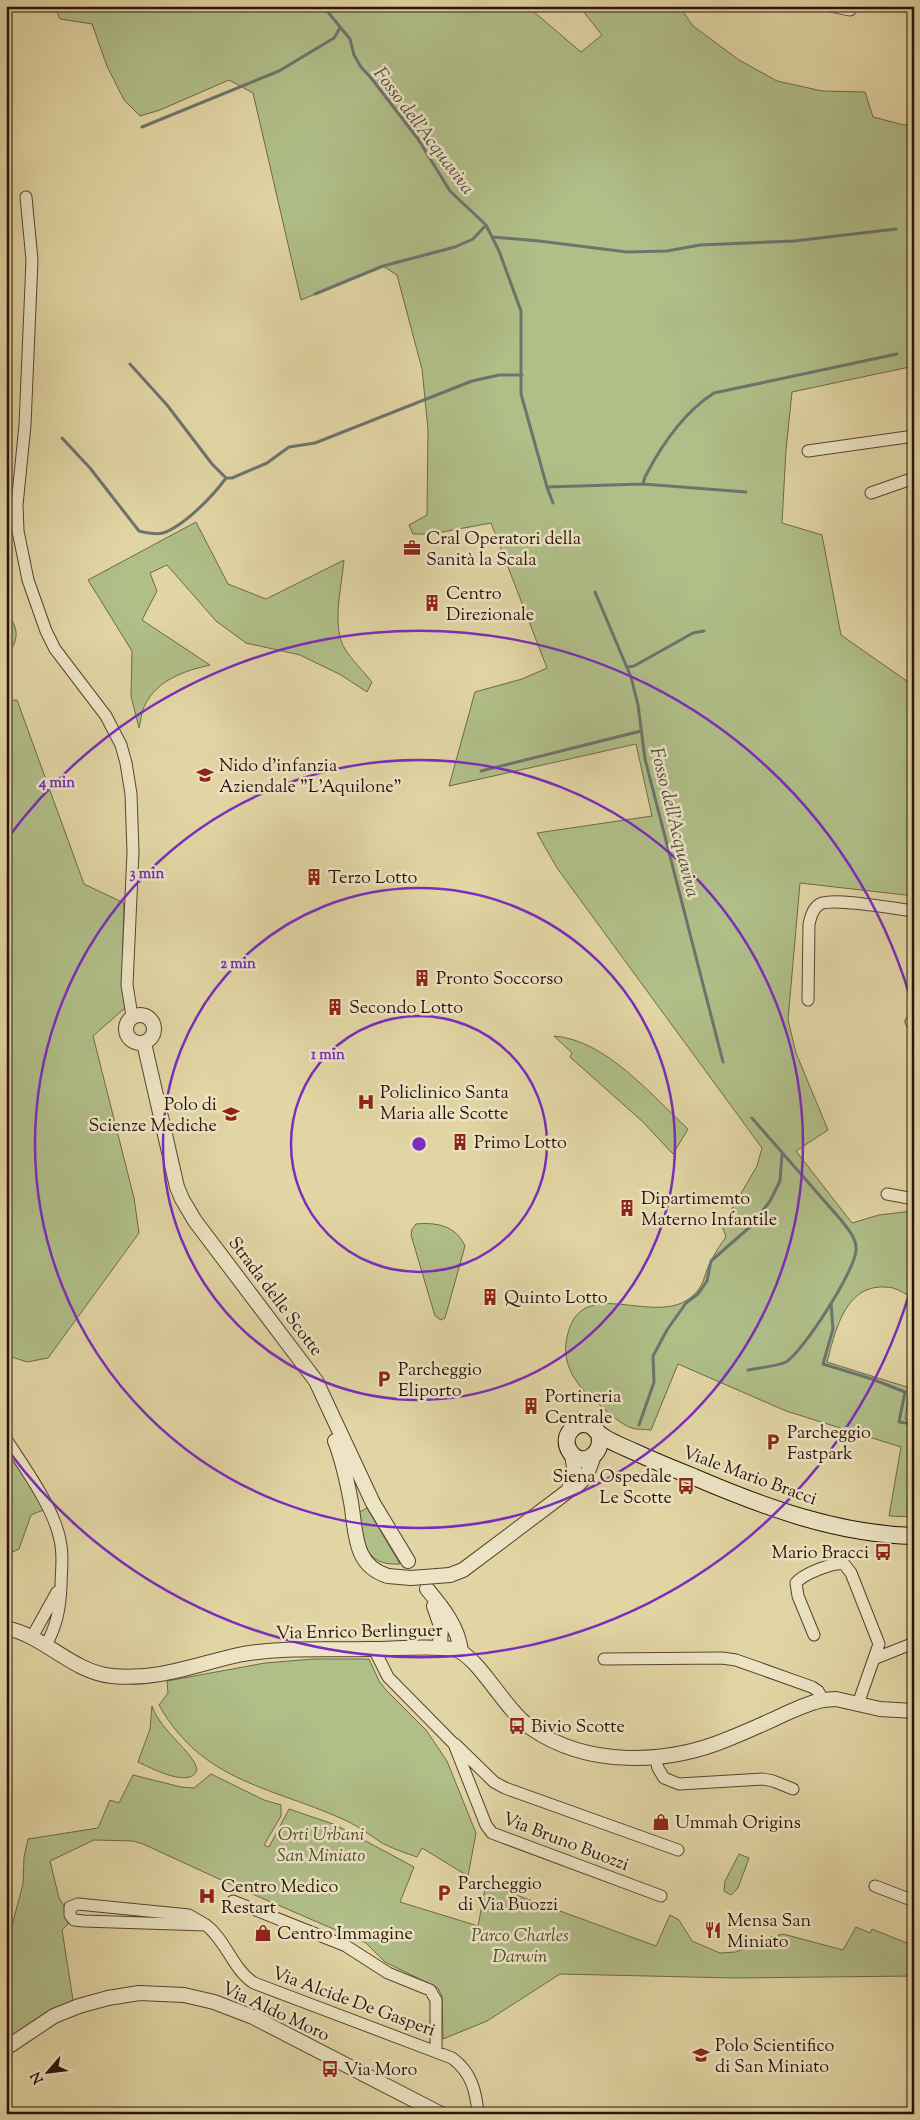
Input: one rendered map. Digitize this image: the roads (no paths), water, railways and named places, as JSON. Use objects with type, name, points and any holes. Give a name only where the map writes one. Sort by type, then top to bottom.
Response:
[{"type":"main road","name":"Viale Mario Bracci","points":[[635,1452],[596,1453],[583,1459],[572,1455],[566,1443],[572,1428],[577,1425],[588,1424],[599,1434],[635,1452],[790,1514],[859,1530],[914,1536]]},
{"type":"main road","points":[[596,1453],[600,1446],[599,1434]]},
{"type":"street","points":[[830,6],[850,10]]},
{"type":"street","points":[[26,197],[32,260],[24,425],[17,505],[18,531],[28,580],[46,631],[55,649],[106,716],[121,744],[126,763],[131,794],[132,852],[126,984],[132,1016]]},
{"type":"street","points":[[808,451],[914,436]]},
{"type":"street","points":[[870,493],[914,478]]},
{"type":"street","points":[[808,1000],[809,924],[812,914],[818,906],[826,902],[841,902],[914,911]]},
{"type":"street","points":[[144,1015],[153,1023],[153,1035],[144,1043],[131,1040],[126,1032],[126,1023],[132,1016],[144,1015]]},
{"type":"street","name":"Strada delle Scotte","points":[[144,1043],[177,1187],[182,1199],[195,1220],[309,1370],[329,1405],[366,1489],[408,1561]]},
{"type":"street","points":[[887,1194],[914,1199]]},
{"type":"street","points":[[329,1405],[327,1415],[343,1461],[352,1506],[356,1540],[362,1556],[374,1570],[388,1576],[425,1577],[450,1575],[467,1567],[568,1491],[576,1487],[584,1478],[596,1453]]},
{"type":"street","points":[[6,1439],[56,1526],[62,1557],[61,1583],[55,1628],[46,1645]]},
{"type":"street","points":[[568,1491],[575,1474],[572,1455]]},
{"type":"street","points":[[352,1506],[359,1489],[366,1489]]},
{"type":"street","points":[[814,1636],[798,1596],[796,1583],[807,1575],[843,1563],[850,1570],[878,1639],[879,1646],[858,1704]]},
{"type":"street","points":[[32,1636],[50,1607],[61,1583]]},
{"type":"street","points":[[440,1648],[441,1626],[426,1589],[450,1621],[458,1636],[460,1651]]},
{"type":"street","name":"Via Enrico Berlinguer","points":[[6,1628],[32,1636],[87,1670],[124,1677],[169,1673],[259,1652],[310,1649],[440,1648],[460,1651],[470,1658],[514,1714],[530,1727],[547,1737],[575,1749],[624,1757],[681,1753],[711,1745],[823,1700],[836,1699],[891,1710],[914,1711]]},
{"type":"street","points":[[876,1658],[914,1643]]},
{"type":"street","name":"Via Bruno Buozzi","points":[[374,1649],[388,1677],[454,1744],[465,1752],[491,1778],[505,1788],[678,1850]]},
{"type":"street","points":[[604,1659],[707,1657],[729,1659],[812,1687],[818,1691],[823,1700]]},
{"type":"street","name":"Via Bruno Buozzi","points":[[454,1744],[486,1823],[492,1832],[661,1896]]},
{"type":"street","points":[[655,1756],[662,1775],[667,1780],[677,1784],[767,1780],[793,1789]]},
{"type":"street","points":[[875,1886],[914,1901]]},
{"type":"street","points":[[233,1901],[346,1946],[363,1955],[388,1973],[430,1990],[436,2000],[436,2050]]},
{"type":"street","name":"Via Alcide De Gasperi","points":[[206,1925],[83,1921],[71,1918],[69,1909],[72,1905],[78,1904],[189,1915],[206,1925],[219,1938],[245,1976],[254,1983],[413,2044],[436,2050],[452,2058],[468,2073],[476,2094],[478,2114]]},
{"type":"street","name":"Via Aldo Moro","points":[[6,2048],[54,2016],[79,2006],[108,1998],[139,1993],[184,1995],[214,2002],[253,2017],[441,2114]]},
{"type":"waterway","name":"Fosso dell'Acquaviva","points":[[323,6],[350,39],[354,55],[361,67],[418,139],[450,191],[486,225],[499,251],[521,311],[521,394],[553,503]]},
{"type":"waterway","points":[[142,127],[279,71],[334,38],[340,28]]},
{"type":"waterway","points":[[315,294],[383,266],[455,247],[473,239],[486,225]]},
{"type":"waterway","points":[[493,237],[627,252],[667,251],[700,245],[794,241],[896,229]]},
{"type":"waterway","points":[[643,484],[651,465],[674,431],[693,410],[714,393],[897,354]]},
{"type":"waterway","points":[[130,364],[167,405],[212,464],[226,478]]},
{"type":"waterway","points":[[62,438],[90,468],[139,531],[160,534],[189,517],[214,493],[226,478],[232,478],[267,463],[289,447],[315,443],[472,381],[499,375],[522,375]]},
{"type":"waterway","points":[[547,487],[643,484],[746,492]]},
{"type":"waterway","name":"Fosso dell'Acquaviva","points":[[595,592],[631,677],[638,705],[645,759],[723,1062]]},
{"type":"waterway","points":[[627,667],[634,666],[693,633],[704,631]]},
{"type":"waterway","points":[[481,771],[641,731]]},
{"type":"waterway","name":"Fosso dell'Acquaviva","points":[[748,1370],[786,1362],[794,1355],[816,1327],[838,1291],[854,1260],[856,1250],[849,1230],[752,1118]]},
{"type":"waterway","points":[[639,1425],[654,1382],[653,1356],[667,1330],[686,1303],[698,1294],[707,1281],[711,1261],[751,1226],[770,1201],[780,1181],[782,1154]]},
{"type":"waterway","points":[[831,1303],[833,1329],[823,1364],[872,1379],[905,1392],[899,1422],[914,1424]]},
{"type":"waterway","points":[[6,2103],[10,2114]]},
{"type":"place","name":"Cral Operatori della Sanità la Scala","points":[[412,548]]},
{"type":"place","name":"Centro Direzionale","points":[[432,603]]},
{"type":"place","name":"Nido d'infanzia Aziendale \"L'Aquilone\"","points":[[205,775]]},
{"type":"place","name":"Terzo Lotto","points":[[314,877]]},
{"type":"place","name":"Pronto Soccorso","points":[[422,978]]},
{"type":"place","name":"Secondo Lotto","points":[[335,1007]]},
{"type":"place","name":"Policlinico Santa Maria alle Scotte","points":[[366,1102]]},
{"type":"place","name":"Polo di Scienze Mediche","points":[[231,1114]]},
{"type":"place","name":"Primo Lotto","points":[[460,1142]]},
{"type":"place","name":"Dipartimemto Materno Infantile","points":[[627,1208]]},
{"type":"place","name":"Quinto Lotto","points":[[490,1297]]},
{"type":"place","name":"Parcheggio Eliporto","points":[[384,1379]]},
{"type":"place","name":"Portineria Centrale","points":[[531,1406]]},
{"type":"place","name":"Parcheggio Fastpark","points":[[773,1442]]},
{"type":"place","name":"Siena Ospedale Le Scotte","points":[[686,1486]]},
{"type":"place","name":"Mario Bracci","points":[[883,1552]]},
{"type":"place","name":"Bivio Scotte","points":[[517,1726]]},
{"type":"place","name":"Ummah Origins","points":[[661,1822]]},
{"type":"place","name":"Parcheggio di Via Buozzi","points":[[444,1893]]},
{"type":"place","name":"Centro Medico Restart","points":[[207,1896]]},
{"type":"place","name":"Mensa San Miniato","points":[[713,1930]]},
{"type":"place","name":"Centro Immagine","points":[[263,1933]]},
{"type":"place","name":"Polo Scientifico di San Miniato","points":[[701,2055]]},
{"type":"place","name":"Via Moro","points":[[330,2069]]},
{"type":"park label","name":"Orti Urbani San Miniato","points":[[321,1844]]},
{"type":"park label","name":"Parco Charles Darwin","points":[[520,1945]]}]
